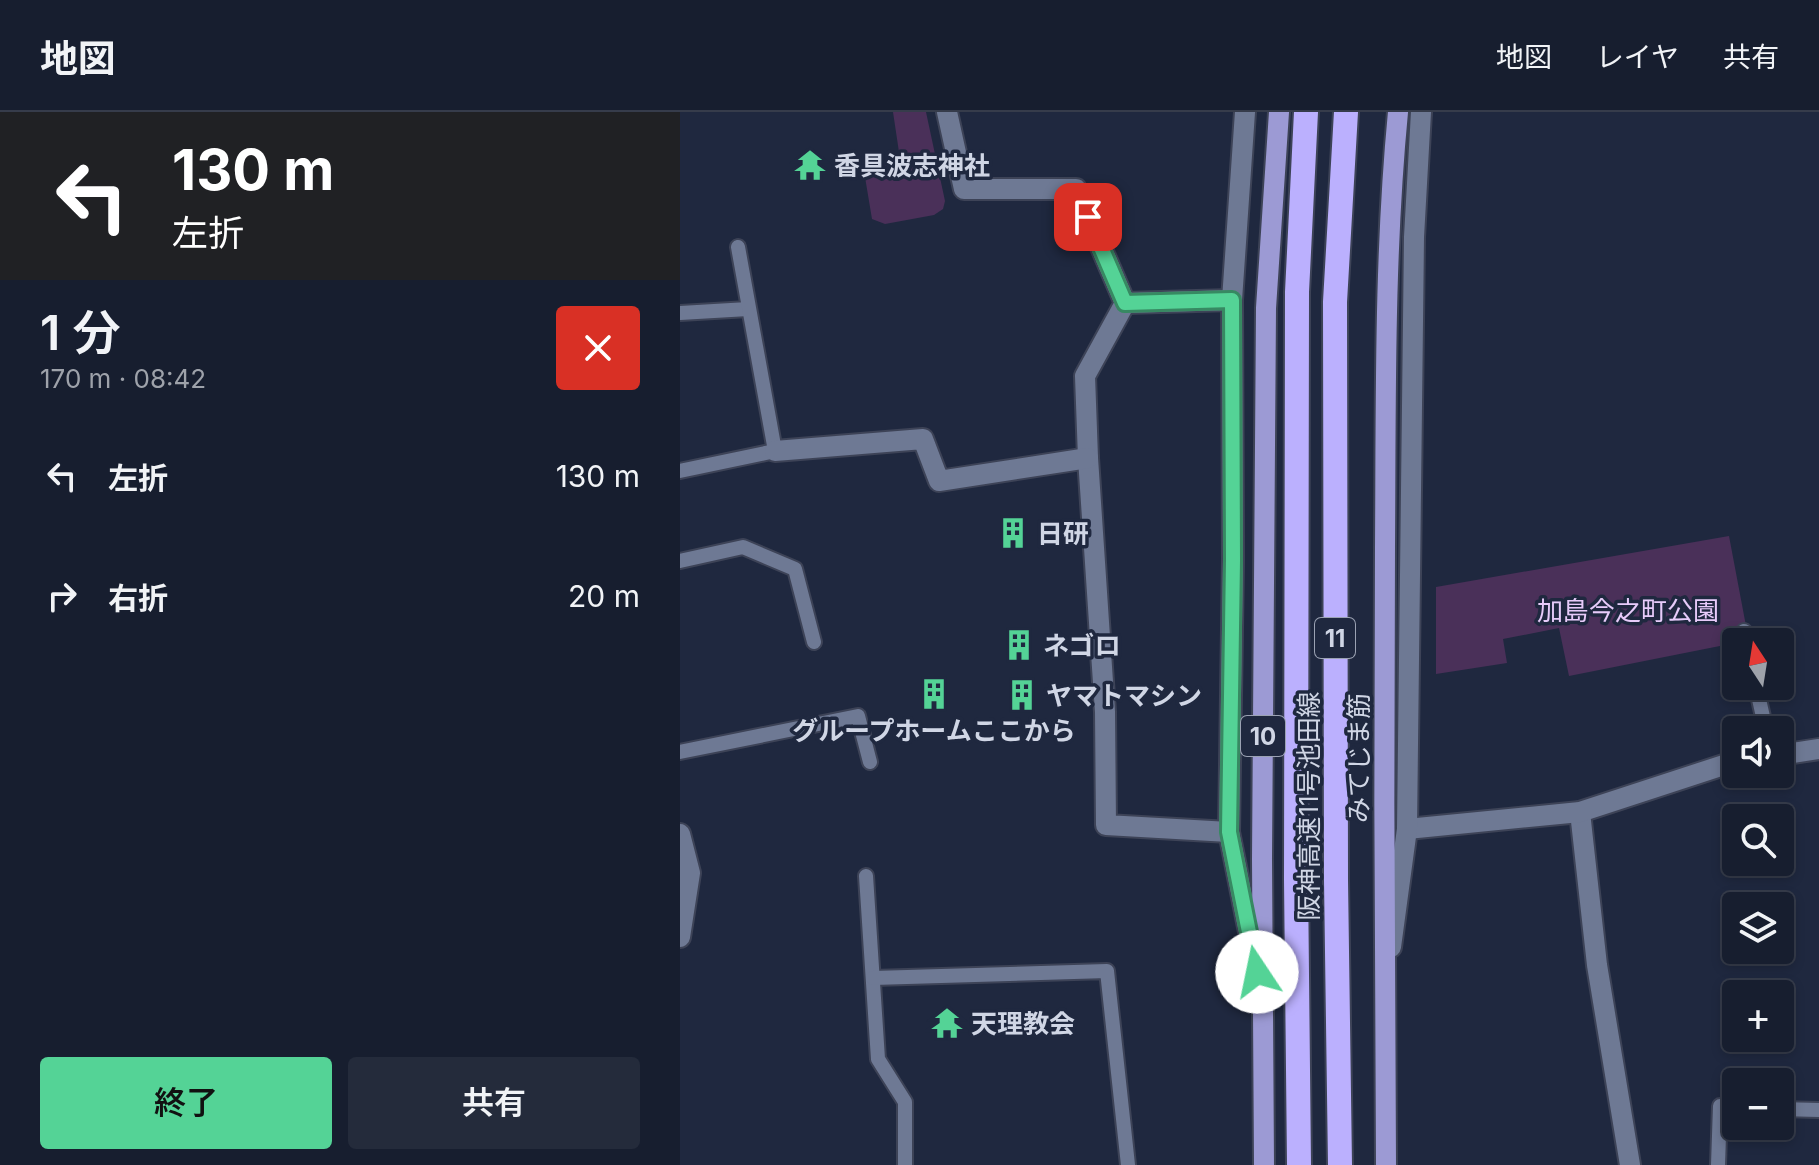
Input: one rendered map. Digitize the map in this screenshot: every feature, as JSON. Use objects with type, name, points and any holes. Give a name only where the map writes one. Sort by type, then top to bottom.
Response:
[{"type":"highway","name":"阪神高速11号池田線","points":[[1299,1165],[1297,292],[1306,112]]},
{"type":"highway","name":"阪神高速11号池田線","points":[[1340,1165],[1335,302],[1346,112]]},
{"type":"main road","name":"10","points":[[1264,1165],[1266,308],[1279,112]]},
{"type":"main road","name":"みてじま筋","points":[[1386,1165],[1386,311],[1390,189],[1398,112]]},
{"type":"street","points":[[947,112],[964,189],[1076,189],[1125,303]]},
{"type":"street","points":[[1245,112],[1232,300],[1233,560],[1229,832],[1262,1000]]},
{"type":"street","points":[[1385,993],[1407,829],[1414,237],[1421,112]]},
{"type":"street","points":[[1125,303],[1232,300]]},
{"type":"street","points":[[1125,303],[1085,376],[1105,712],[1106,825],[1229,832]]},
{"type":"street","points":[[775,451],[923,439],[939,481],[1088,458]]},
{"type":"street","points":[[1794,753],[1819,749]]},
{"type":"street","points":[[1407,829],[1580,812],[1722,766]]},
{"type":"street","points":[[1580,812],[1597,965],[1630,1165]]},
{"type":"street","points":[[680,834],[690,873],[680,937]]},
{"type":"lane","points":[[680,471],[775,451],[738,247]]},
{"type":"lane","points":[[680,313],[748,309]]},
{"type":"lane","points":[[680,561],[743,547],[795,569],[814,642]]},
{"type":"lane","points":[[680,752],[858,716],[870,762]]},
{"type":"lane","points":[[866,876],[878,1059],[905,1102],[905,1165]]},
{"type":"lane","points":[[873,978],[1107,971],[1128,1165]]},
{"type":"lane","points":[[1718,1165],[1722,1106]]},
{"type":"lane","points":[[1794,1109],[1819,1110]]},
{"type":"green space","points":[[893,112],[926,112],[945,201],[943,209],[934,215],[885,224],[872,219],[864,171],[868,165],[895,158],[899,152]]},
{"type":"green space","name":"加島今之町公園","points":[[1729,536],[1746,626],[1722,628],[1722,646],[1569,676],[1559,628],[1503,639],[1507,663],[1436,674],[1436,587]]},
{"type":"place","name":"香具波志神社","points":[[810,165]]},
{"type":"place","name":"日研","points":[[1013,533]]},
{"type":"place","name":"ネゴロ","points":[[1019,645]]},
{"type":"place","name":"グループホームここから","points":[[934,694]]},
{"type":"place","name":"ヤマトマシン","points":[[1022,695]]},
{"type":"place","name":"天理教会","points":[[947,1023]]},
{"type":"route","points":[[1088,217],[1125,303],[1232,300],[1233,560],[1229,832],[1257,972]]}]
